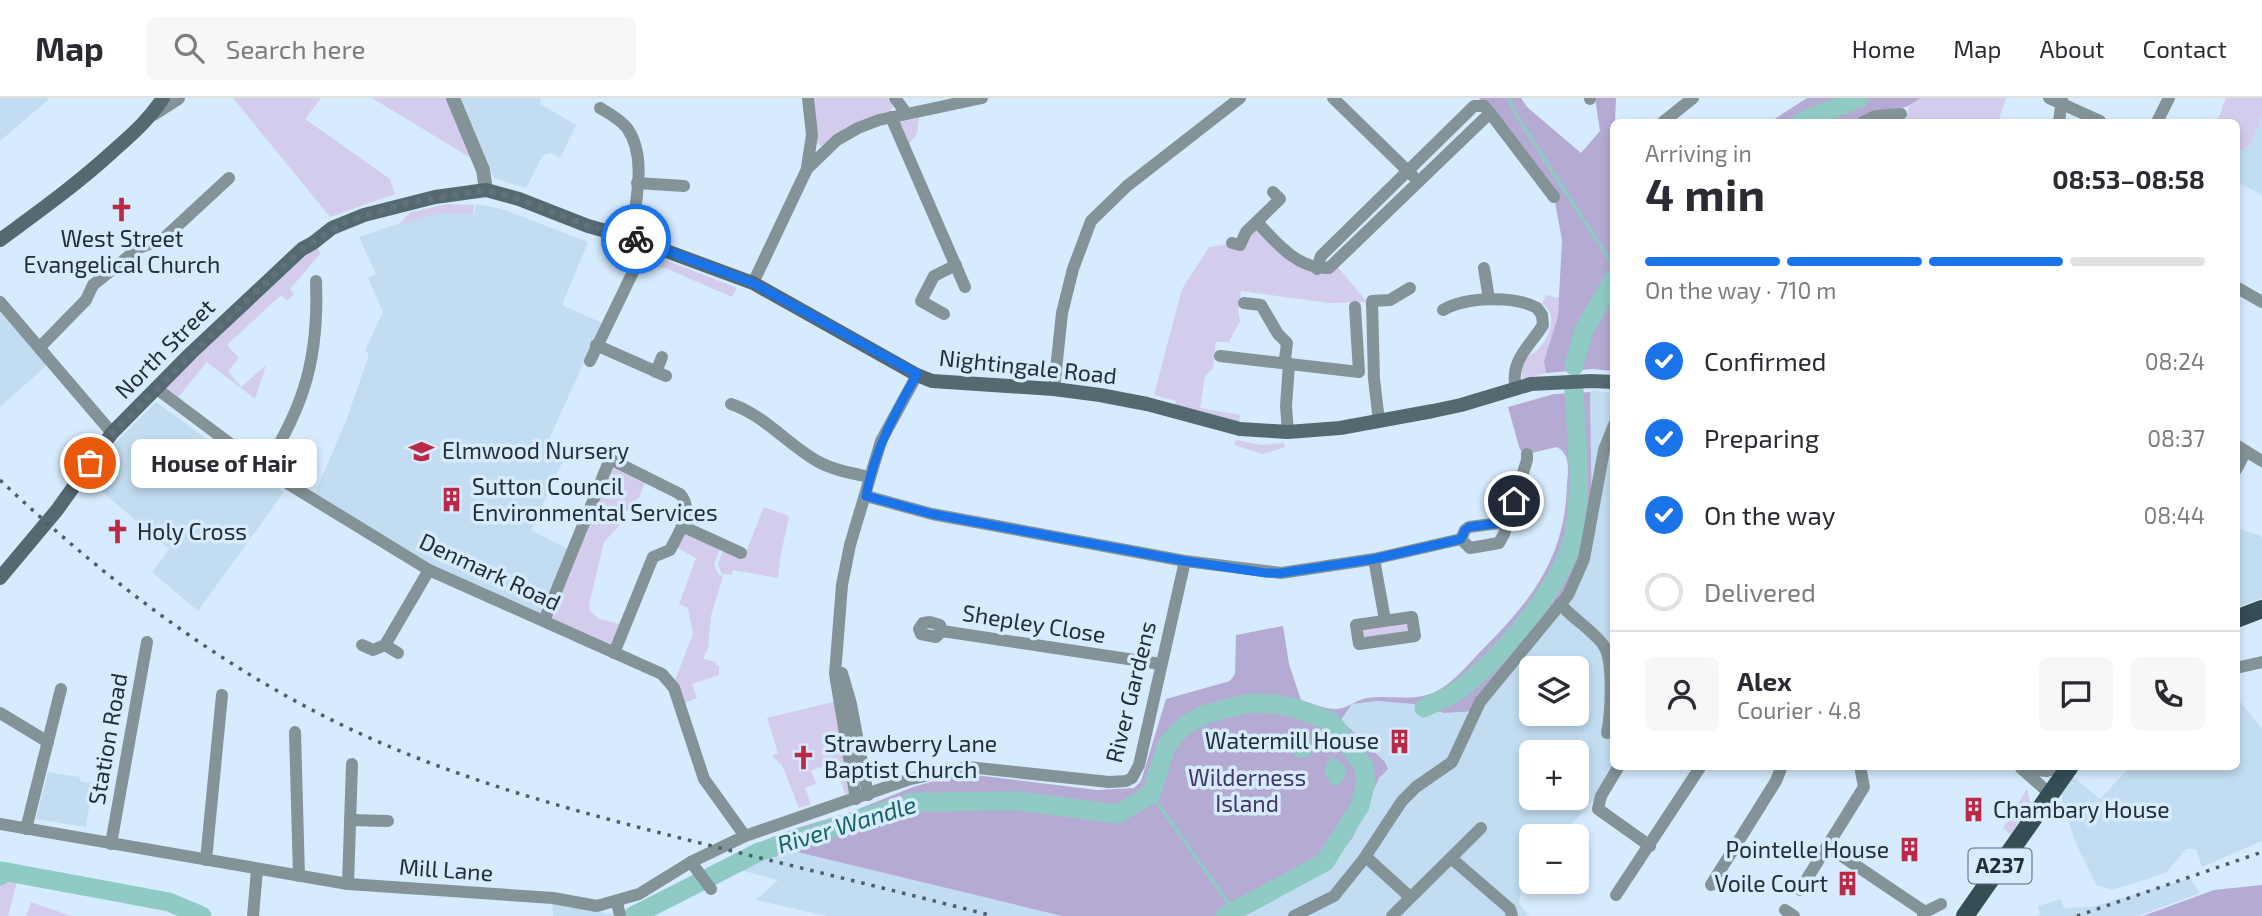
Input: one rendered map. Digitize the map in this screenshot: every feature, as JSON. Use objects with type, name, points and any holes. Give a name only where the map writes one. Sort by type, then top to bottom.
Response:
[{"type":"main road","points":[[0,240],[73,187],[153,114],[163,98]]},
{"type":"main road","name":"Nightingale Road","points":[[486,190],[519,199],[588,226],[647,243],[753,283],[932,381],[1054,389],[1147,404],[1240,429],[1288,432],[1323,430],[1461,405],[1531,384],[1610,382]]},
{"type":"main road","name":"North Street","points":[[0,578],[57,510],[112,433],[302,249],[332,228],[402,204],[486,190]]},
{"type":"main road","points":[[2240,617],[2262,609]]},
{"type":"main road","name":"A237","points":[[1965,916],[2065,770]]},
{"type":"street","points":[[153,114],[178,98]]},
{"type":"street","points":[[453,98],[484,170],[486,190]]},
{"type":"street","points":[[753,283],[807,169],[811,135],[808,98]]},
{"type":"street","points":[[895,98],[906,113]]},
{"type":"street","points":[[807,169],[837,140],[858,128],[906,113],[982,98]]},
{"type":"street","points":[[1054,389],[1063,311],[1071,275],[1091,221],[1127,186],[1240,98]]},
{"type":"street","points":[[1333,98],[1419,181]]},
{"type":"street","points":[[1667,119],[1693,98]]},
{"type":"street","points":[[2158,119],[2169,98]]},
{"type":"street","points":[[2057,100],[2096,119]]},
{"type":"street","points":[[2057,100],[2059,119]]},
{"type":"street","points":[[1317,269],[1321,256],[1474,106],[1484,106],[1554,197]]},
{"type":"street","points":[[600,108],[621,121],[634,139],[638,167],[631,238]]},
{"type":"street","points":[[1257,222],[1293,257],[1317,269],[1329,268],[1490,113]]},
{"type":"street","points":[[1870,119],[1900,114]]},
{"type":"street","points":[[891,117],[965,288]]},
{"type":"street","points":[[39,348],[86,300],[93,285],[139,248],[163,239],[229,178]]},
{"type":"street","points":[[637,183],[684,187]]},
{"type":"street","points":[[1232,243],[1240,245],[1246,232],[1280,199],[1273,192]]},
{"type":"street","points":[[590,361],[647,243]]},
{"type":"street","points":[[944,314],[921,301],[934,276],[956,265]]},
{"type":"street","points":[[1484,268],[1489,299]]},
{"type":"street","points":[[264,469],[283,439],[304,388],[313,355],[317,320],[316,281]]},
{"type":"street","points":[[1379,421],[1374,379],[1372,301],[1390,300],[1410,288]]},
{"type":"street","points":[[2240,289],[2262,303]]},
{"type":"street","points":[[1443,310],[1451,305],[1498,299],[1531,305],[1542,315],[1543,325],[1514,368],[1516,389]]},
{"type":"street","points":[[0,302],[112,433]]},
{"type":"street","points":[[1244,303],[1261,305],[1278,334],[1287,343],[1288,432]]},
{"type":"street","points":[[1220,356],[1359,372],[1354,307]]},
{"type":"street","points":[[596,345],[661,374],[662,357]]},
{"type":"street","points":[[862,797],[835,674],[845,567],[881,441],[917,374]]},
{"type":"street","name":"Denmark Road","points":[[156,389],[264,469],[429,570],[662,674],[669,680],[704,779],[745,836]]},
{"type":"street","points":[[731,404],[753,412],[779,435],[829,467],[869,477]]},
{"type":"street","points":[[771,445],[779,435]]},
{"type":"street","points":[[1293,916],[1334,896],[1366,856],[1402,801],[1416,787],[1452,762],[1480,702],[1568,594],[1584,559],[1604,450],[1610,435]]},
{"type":"street","points":[[2241,448],[2262,461]]},
{"type":"street","points":[[1461,539],[1470,548],[1499,544],[1527,454]]},
{"type":"street","points":[[544,621],[610,459],[680,494],[686,500],[687,508],[682,526],[670,550],[653,557],[614,653]]},
{"type":"street","points":[[866,496],[932,514],[1185,561],[1281,573],[1374,559],[1461,539]]},
{"type":"street","points":[[1461,539],[1469,527],[1507,522]]},
{"type":"street","points":[[682,526],[741,553]]},
{"type":"street","points":[[1374,559],[1385,620]]},
{"type":"street","name":"River Gardens","points":[[862,797],[910,779],[968,767],[1002,769],[1082,781],[1126,781],[1136,773],[1139,765],[1185,561]]},
{"type":"street","points":[[362,645],[373,650],[385,645],[429,570]]},
{"type":"street","points":[[1560,604],[1574,620],[1602,643],[1608,654],[1610,717],[1607,733]]},
{"type":"street","name":"Shepley Close","points":[[942,631],[1161,664]]},
{"type":"street","name":"Station Road","points":[[111,844],[147,642]]},
{"type":"street","points":[[385,645],[398,653]]},
{"type":"street","points":[[2240,667],[2262,662]]},
{"type":"street","points":[[26,829],[61,689]]},
{"type":"street","points":[[206,860],[222,695]]},
{"type":"street","points":[[0,713],[48,742]]},
{"type":"street","points":[[295,733],[299,876]]},
{"type":"street","points":[[348,884],[352,764]]},
{"type":"street","points":[[1617,770],[1601,796],[1598,809],[1650,846]]},
{"type":"street","points":[[1616,895],[1698,770]]},
{"type":"street","points":[[1711,885],[1780,770]]},
{"type":"street","points":[[1800,890],[1864,786],[1861,770]]},
{"type":"street","points":[[2023,770],[2049,793]]},
{"type":"street","name":"Mill Lane","points":[[0,824],[348,884],[552,898],[619,910],[639,894],[691,863],[745,836],[862,797]]},
{"type":"street","points":[[350,820],[388,821]]},
{"type":"street","points":[[1392,916],[1481,828]]},
{"type":"street","points":[[1827,846],[1924,914],[1941,904]]},
{"type":"street","points":[[1366,856],[1410,897]]},
{"type":"street","points":[[1451,858],[1510,909],[1512,916]]},
{"type":"street","points":[[691,863],[711,890]]},
{"type":"street","points":[[253,916],[257,870]]},
{"type":"shaded area","points":[[0,98],[50,98],[0,141]]},
{"type":"shaded area","points":[[233,98],[321,98],[305,119],[390,179],[395,194],[330,217]]},
{"type":"shaded area","points":[[372,98],[446,98],[471,158]]},
{"type":"shaded area","points":[[461,98],[539,98],[540,104],[576,125],[560,158],[550,153],[543,155],[526,188],[494,178]]},
{"type":"shaded area","points":[[813,98],[886,98],[893,107],[846,128],[821,146],[816,142]]},
{"type":"shaded area","points":[[1921,98],[2006,98],[1999,119],[1906,119],[1909,104]]},
{"type":"shaded area","points":[[2226,98],[2262,98],[2262,114],[2250,145],[2240,150],[2240,119],[2218,119]]},
{"type":"shaded area","points":[[2262,114],[2262,195],[2240,184],[2240,150],[2250,145]]},
{"type":"shaded area","points":[[919,118],[917,134],[908,145],[899,122]]},
{"type":"shaded area","points":[[448,204],[474,205],[473,214],[440,214],[398,225],[411,212]]},
{"type":"shaded area","points":[[476,204],[502,209],[588,242],[562,305],[602,323],[549,439],[568,450],[531,530],[570,550],[542,616],[427,565],[314,496],[346,421],[369,355],[365,350],[383,312],[368,278],[376,274],[359,237],[440,214],[474,214]]},
{"type":"shaded area","points":[[1257,225],[1291,259],[1337,266],[1367,302],[1329,303],[1241,291],[1238,311],[1240,321],[1229,342],[1216,342],[1213,368],[1205,376],[1200,408],[1240,415],[1239,423],[1175,405],[1176,401],[1154,395],[1182,289],[1209,247],[1232,244]]},
{"type":"shaded area","points":[[313,244],[321,253],[290,289],[294,294],[287,301],[281,295],[227,345],[239,358],[228,371],[241,387],[266,365],[255,399],[207,362],[175,401],[157,389]]},
{"type":"shaded area","points":[[655,256],[737,288],[732,297],[665,268],[647,266]]},
{"type":"shaded area","points":[[1546,295],[1559,298],[1558,316],[1544,361],[1546,373],[1523,379],[1524,362],[1541,346],[1551,327],[1550,314],[1542,304]]},
{"type":"shaded area","points":[[0,312],[47,365],[0,407]]},
{"type":"shaded area","points":[[1590,392],[1610,393],[1612,780],[1589,805],[1589,740],[1519,740],[1519,810],[1585,810],[1572,824],[1519,824],[1519,903],[1529,916],[1228,916],[1326,871],[1353,837],[1385,762],[1341,720],[1352,704],[1377,701],[1413,704],[1444,713],[1592,520]]},
{"type":"shaded area","points":[[156,402],[284,492],[198,611],[152,572],[169,549],[93,484],[89,476],[112,446]]},
{"type":"shaded area","points":[[1237,440],[1261,445],[1284,443],[1285,447],[1263,454],[1237,446],[1234,444]]},
{"type":"shaded area","points":[[612,462],[646,479],[640,496],[604,542],[589,605],[590,611],[599,619],[623,625],[613,650],[547,620]]},
{"type":"shaded area","points":[[764,507],[789,516],[778,578],[733,570],[732,575],[722,574],[718,564],[724,547],[747,549]]},
{"type":"shaded area","points":[[683,528],[721,546],[714,565],[719,575],[723,576],[711,616],[708,647],[703,659],[716,662],[719,675],[692,684],[697,698],[681,705],[675,680],[693,634],[688,608],[679,604],[696,558],[674,546]]},
{"type":"shaded area","points":[[2240,529],[2261,536],[2262,539],[2262,598],[2240,606]]},
{"type":"shaded area","points":[[1406,621],[1410,631],[1363,638],[1362,629]]},
{"type":"shaded area","points":[[837,701],[853,792],[845,794],[834,762],[811,771],[816,784],[805,788],[811,804],[799,808],[782,765],[772,756],[778,753],[767,718]]},
{"type":"shaded area","points":[[2240,702],[2262,729],[2262,841],[2202,867],[2196,849],[2186,849],[2166,873],[2112,890],[2096,885],[2075,841],[2062,801],[2062,792],[2072,776],[2100,799],[2127,770],[2240,770]]},
{"type":"shaded area","points":[[1302,736],[1312,743],[1313,747],[1306,757],[1302,758],[1292,751],[1291,747],[1298,737]]},
{"type":"shaded area","points":[[1335,758],[1345,767],[1345,776],[1337,787],[1330,783],[1324,772],[1328,760]]},
{"type":"shaded area","points":[[48,772],[80,777],[80,781],[99,785],[95,797],[91,796],[86,827],[36,819]]},
{"type":"shaded area","points":[[2027,789],[2030,803],[2011,835],[2003,828]]},
{"type":"shaded area","points":[[760,843],[1062,916],[826,916],[756,900],[778,880],[744,871]]},
{"type":"shaded area","points":[[0,865],[21,867],[8,916],[0,916]]},
{"type":"shaded area","points":[[2190,878],[2200,893],[2138,916],[2036,916],[2040,914],[2038,906],[2061,899],[2064,908],[2091,907]]},
{"type":"shaded area","points":[[31,902],[71,916],[26,916]]},
{"type":"shaded area","points":[[552,904],[612,914],[612,916],[553,916]]},
{"type":"green space","points":[[1479,98],[1521,98],[1527,107],[1581,153],[1600,131],[1595,98],[1616,98],[1615,119],[1610,119],[1610,371],[1593,369],[1546,373],[1544,361],[1558,316],[1562,240],[1554,197]]},
{"type":"green space","points":[[1807,98],[1921,98],[1906,107],[1878,111],[1863,119],[1775,119]]},
{"type":"green space","name":"Wilderness Island","points":[[1590,392],[1592,520],[1568,595],[1475,711],[1444,713],[1413,704],[1377,701],[1352,704],[1341,720],[1385,762],[1388,769],[1379,778],[1353,837],[1326,871],[1228,916],[1062,916],[760,843],[781,833],[851,812],[913,787],[945,778],[975,775],[1097,790],[1134,788],[1141,781],[1166,699],[1230,681],[1235,674],[1236,635],[1283,626],[1289,664],[1301,700],[1324,707],[1337,709],[1367,698],[1415,697],[1437,691],[1463,671],[1514,616],[1529,597],[1552,557],[1565,511],[1567,459],[1557,447],[1527,454],[1520,450],[1508,407],[1554,394]]},
{"type":"green space","points":[[2262,885],[2262,916],[2143,916],[2214,890]]},
{"type":"waterway","name":"River Wandle","points":[[1508,98],[1518,118],[1610,261]]},
{"type":"waterway","name":"River Wandle","points":[[1808,119],[1859,98]]},
{"type":"waterway","name":"River Wandle","points":[[1574,366],[1584,330],[1610,285]]},
{"type":"waterway","name":"River Wandle","points":[[1424,708],[1453,694],[1489,664],[1526,622],[1557,577],[1574,534],[1577,516],[1578,462],[1574,389]]},
{"type":"waterway","name":"River Wandle","points":[[633,916],[759,852],[913,802],[1018,801],[1118,814],[1151,794],[1167,744],[1185,725],[1206,714],[1249,703],[1275,704],[1295,708],[1332,722],[1364,767],[1366,782],[1360,806],[1325,862],[1225,916]]},
{"type":"waterway","points":[[1151,794],[1234,911]]},
{"type":"waterway","name":"River Wandle","points":[[0,876],[2,871],[169,902],[202,916]]},
{"type":"railway","points":[[0,480],[83,554],[170,622],[263,682],[361,734],[483,782],[565,807],[993,916]]},
{"type":"railway","points":[[2077,916],[2262,852]]},
{"type":"way so far","points":[[90,463],[112,433],[191,353],[302,249],[345,222],[402,204],[486,190],[519,199],[588,226],[636,239]]},
{"type":"place","name":"West Street Evangelical Church","points":[[122,209]]},
{"type":"place","name":"Elmwood Nursery","points":[[422,451]]},
{"type":"place","name":"House of Hair","points":[[90,463]]},
{"type":"place","name":"Sutton Council Environmental Services","points":[[452,500]]},
{"type":"place","name":"Holy Cross","points":[[117,532]]},
{"type":"place","name":"Watermill House","points":[[1399,741]]},
{"type":"place","name":"Strawberry Lane Baptist Church","points":[[804,757]]},
{"type":"place","name":"Chambary House","points":[[1973,810]]},
{"type":"place","name":"Pointelle House","points":[[1909,850]]},
{"type":"place","name":"Voile Court","points":[[1848,884]]},
{"type":"route","points":[[636,239],[753,283],[917,374],[881,441],[869,477],[866,496],[932,514],[1185,561],[1266,573],[1374,559],[1461,539],[1469,527],[1507,522],[1514,501]]}]
